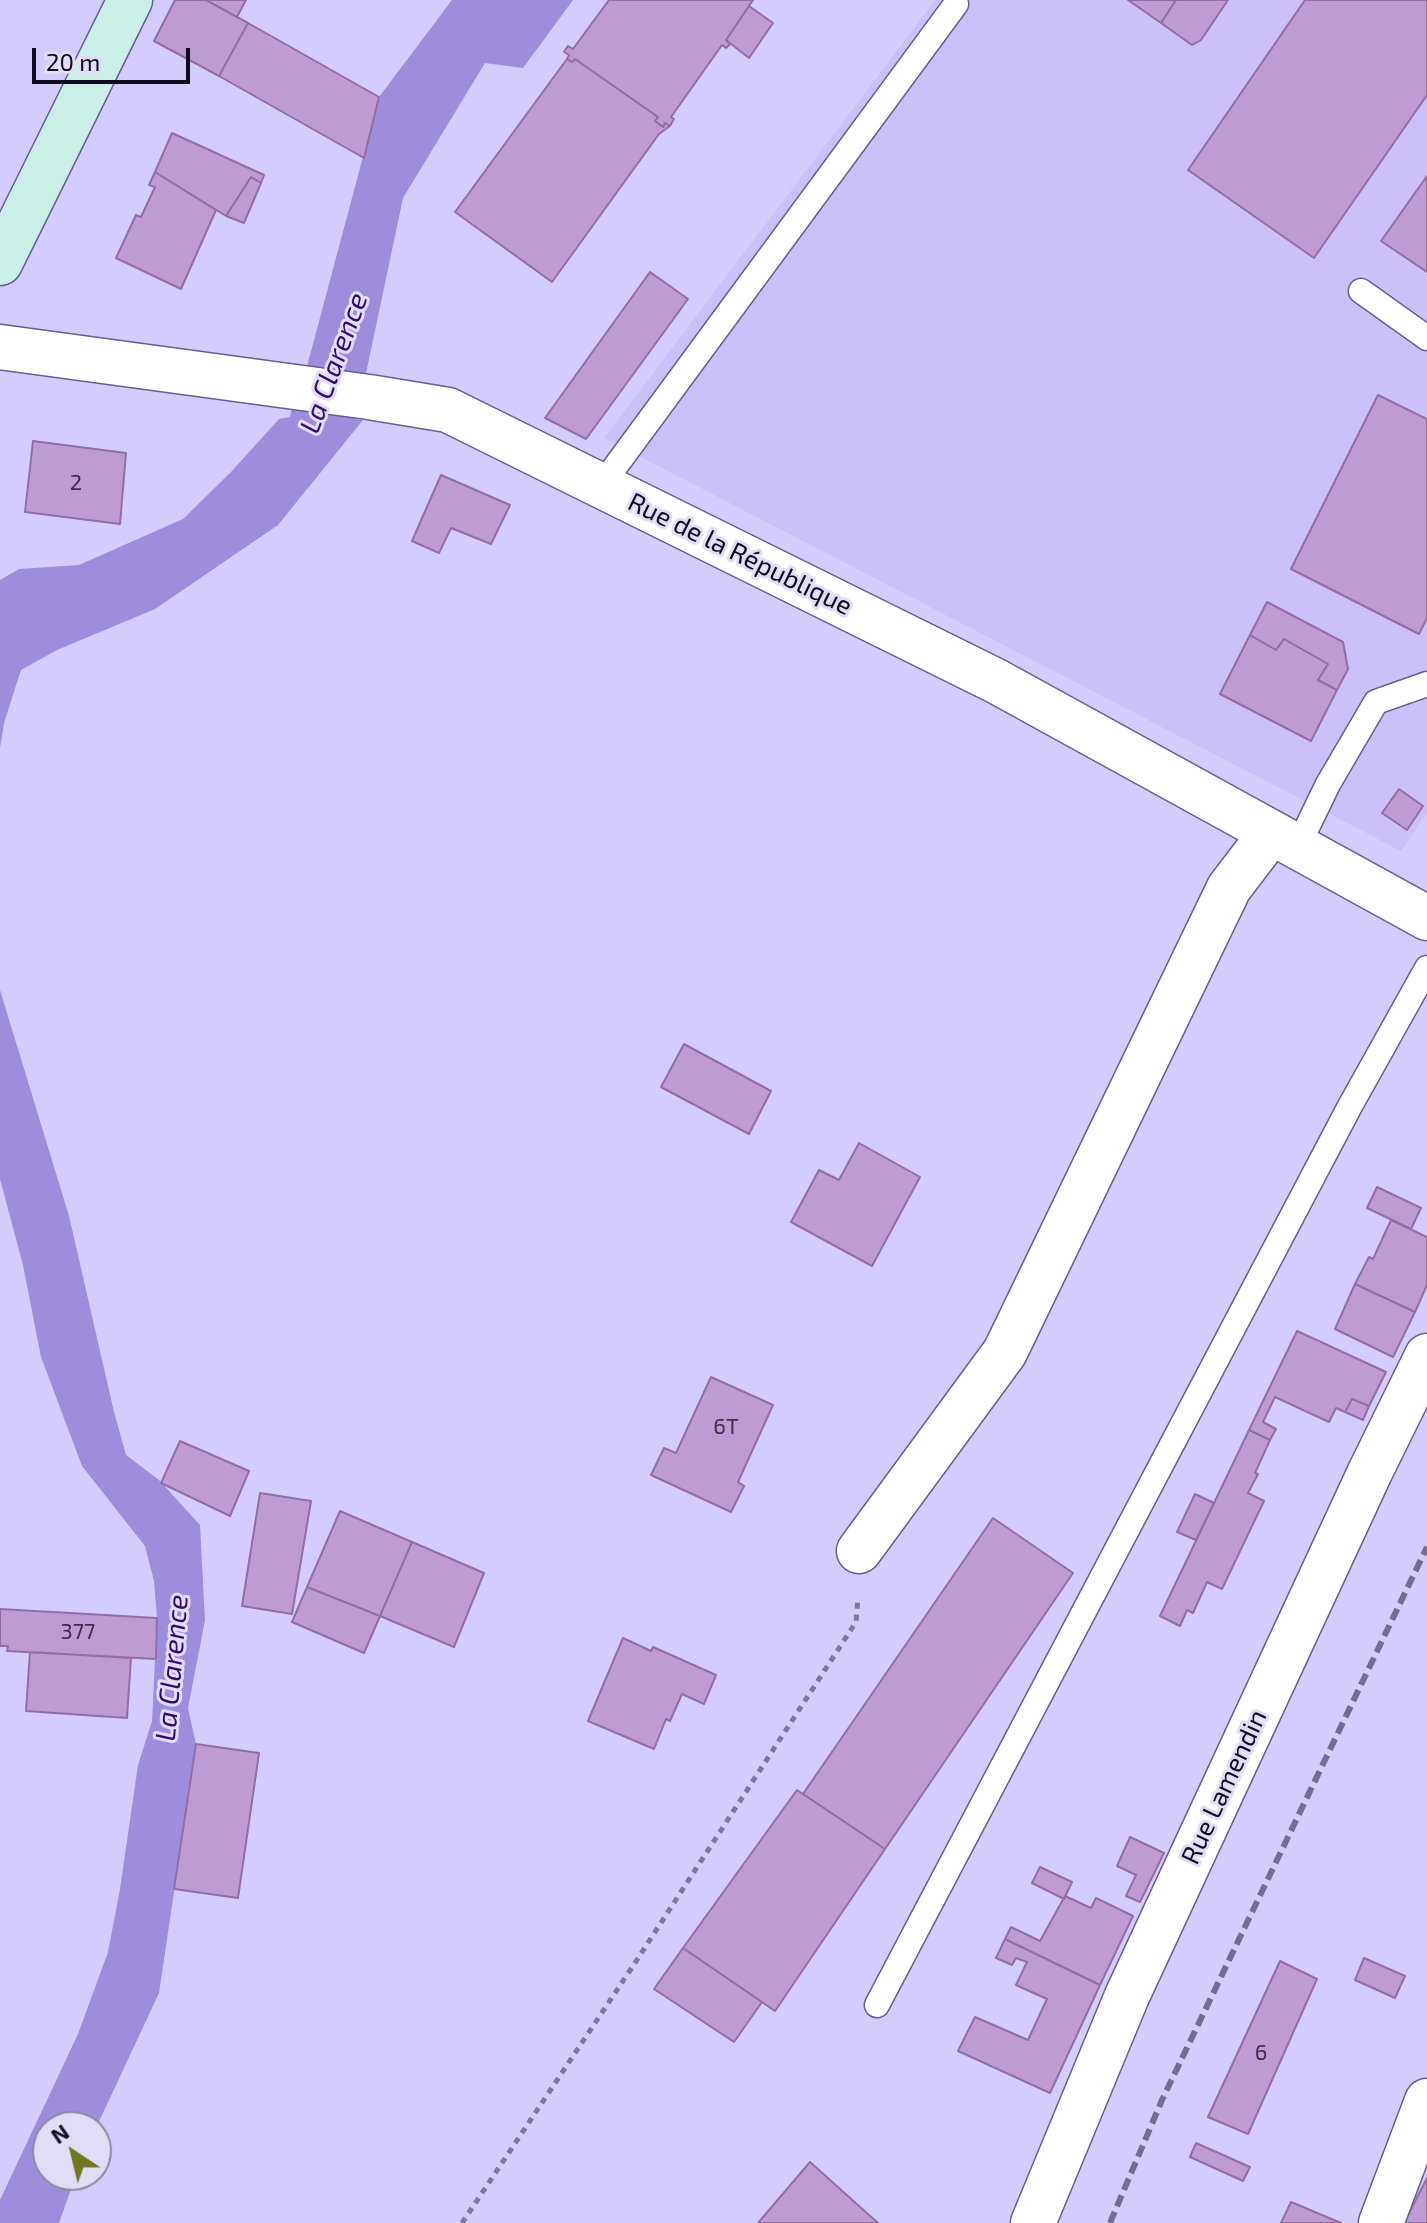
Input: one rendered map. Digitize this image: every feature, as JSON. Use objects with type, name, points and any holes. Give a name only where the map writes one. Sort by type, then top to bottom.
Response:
[{"type":"main road","points":[[0,263],[130,0]]},
{"type":"street","name":"Rue de la République","points":[[0,347],[448,410],[996,681],[1427,918]]},
{"type":"street","points":[[859,1551],[1005,1352],[1229,888],[1284,840]]},
{"type":"street","name":"Rue Lamendin","points":[[1033,2223],[1134,1981],[1427,1356]]},
{"type":"street","points":[[1381,2223],[1427,2101]]},
{"type":"lane","points":[[601,486],[956,4]]},
{"type":"lane","points":[[1361,291],[1427,338]]},
{"type":"lane","points":[[1284,840],[1328,784],[1376,702],[1427,684]]},
{"type":"lane","points":[[877,2005],[1350,1106],[1427,968]]},
{"type":"path","points":[[462,2223],[640,1956],[856,1622]]},
{"type":"shaded area","points":[[935,0],[1427,0],[1427,813],[1401,851],[604,438]]},
{"type":"water","name":"La Clarence","points":[[452,0],[573,0],[523,68],[485,63],[403,198],[365,378],[306,370],[379,97]]},
{"type":"water","points":[[292,408],[355,414],[354,419],[363,420],[278,525],[155,609],[57,650],[21,670],[4,723],[0,748],[0,580],[19,569],[79,565],[183,519],[279,419],[290,417]]},
{"type":"water","name":"La Clarence","points":[[0,990],[69,1216],[126,1455],[159,1480],[200,1525],[205,1620],[188,1708],[196,1744],[159,1993],[104,2111],[42,2111],[78,2034],[108,1952],[138,1765],[152,1721],[157,1618],[154,1581],[145,1546],[82,1466],[41,1357],[23,1265],[0,1179]]},
{"type":"water","points":[[32,2132],[32,2191],[70,2191],[59,2223],[0,2223],[0,2200]]},
{"type":"building","points":[[175,0],[206,0],[248,23],[219,76],[154,41]]},
{"type":"building","points":[[206,0],[246,0],[237,17]]},
{"type":"building","points":[[609,0],[753,0],[726,40],[730,44],[726,48],[722,45],[671,117],[674,119],[670,126],[665,123],[663,127],[655,121],[658,117],[575,59],[572,62],[567,59],[569,55],[564,52],[568,46],[573,49]]},
{"type":"building","points":[[1128,0],[1176,0],[1161,23]]},
{"type":"building","points":[[1176,0],[1228,0],[1201,40],[1192,45],[1161,23]]},
{"type":"building","points":[[1305,0],[1427,0],[1427,95],[1314,258],[1188,170]]},
{"type":"building","points":[[749,6],[773,23],[749,58],[726,40]]},
{"type":"building","points":[[248,23],[379,97],[364,158],[219,76]]},
{"type":"building","points":[[567,59],[572,62],[575,59],[658,117],[655,121],[663,127],[665,123],[670,126],[659,134],[552,282],[455,212]]},
{"type":"building","points":[[172,133],[264,175],[261,183],[251,177],[226,216],[155,172]]},
{"type":"building","points":[[155,172],[216,210],[181,289],[116,258],[136,215],[141,217],[155,187],[149,185]]},
{"type":"building","points":[[1427,176],[1427,272],[1381,241]]},
{"type":"building","points":[[251,177],[261,183],[244,223],[226,216]]},
{"type":"building","points":[[650,272],[688,299],[586,439],[545,418]]},
{"type":"building","points":[[1378,395],[1427,419],[1427,618],[1419,634],[1291,569]]},
{"type":"building","points":[[33,441],[126,453],[120,524],[25,512]]},
{"type":"building","points":[[441,475],[510,505],[491,544],[451,528],[439,553],[412,541]]},
{"type":"building","points":[[1267,602],[1343,642],[1348,669],[1337,690],[1318,680],[1328,664],[1284,639],[1276,650],[1250,635]]},
{"type":"building","points":[[1250,635],[1276,650],[1284,639],[1328,664],[1318,680],[1337,690],[1311,741],[1220,694]]},
{"type":"building","points":[[1399,789],[1423,806],[1407,830],[1382,813]]},
{"type":"building","points":[[684,1044],[771,1091],[749,1134],[661,1087]]},
{"type":"building","points":[[859,1143],[920,1177],[872,1266],[791,1222],[819,1170],[839,1180]]},
{"type":"building","points":[[1377,1187],[1421,1208],[1411,1229],[1367,1208]]},
{"type":"building","points":[[1391,1220],[1427,1237],[1427,1285],[1415,1312],[1355,1284],[1369,1257],[1373,1259]]},
{"type":"building","points":[[1355,1284],[1415,1312],[1393,1357],[1335,1329]]},
{"type":"building","points":[[1297,1331],[1386,1372],[1369,1406],[1352,1399],[1345,1412],[1336,1408],[1329,1422],[1275,1397],[1263,1422],[1276,1429],[1270,1440],[1249,1430]]},
{"type":"building","points":[[711,1377],[773,1405],[738,1482],[744,1486],[731,1512],[651,1475],[664,1448],[676,1453]]},
{"type":"building","points":[[1352,1399],[1369,1406],[1363,1420],[1345,1412]]},
{"type":"building","points":[[1249,1430],[1270,1440],[1248,1493],[1264,1501],[1222,1589],[1207,1582],[1193,1613],[1187,1610],[1180,1626],[1160,1616]]},
{"type":"building","points":[[180,1441],[249,1471],[230,1516],[161,1483]]},
{"type":"building","points":[[260,1493],[311,1501],[292,1614],[242,1606]]},
{"type":"building","points":[[1195,1494],[1214,1503],[1196,1540],[1177,1532]]},
{"type":"building","points":[[340,1511],[412,1542],[380,1616],[307,1587]]},
{"type":"building","points":[[993,1518],[1073,1573],[885,1849],[803,1794]]},
{"type":"building","points":[[412,1542],[484,1573],[454,1647],[380,1616]]},
{"type":"building","points":[[307,1587],[380,1616],[364,1653],[292,1622]]},
{"type":"building","points":[[0,1609],[157,1618],[156,1659],[7,1651],[8,1646],[0,1646]]},
{"type":"building","points":[[623,1638],[651,1651],[653,1647],[716,1675],[704,1704],[682,1694],[670,1721],[666,1719],[654,1749],[588,1721]]},
{"type":"building","points":[[30,1652],[131,1658],[127,1718],[26,1711]]},
{"type":"building","points":[[196,1744],[259,1753],[238,1898],[174,1889]]},
{"type":"building","points":[[797,1790],[885,1849],[775,2011],[683,1948]]},
{"type":"building","points":[[1130,1837],[1164,1853],[1140,1902],[1126,1896],[1136,1875],[1117,1866]]},
{"type":"building","points":[[1040,1867],[1072,1882],[1064,1899],[1032,1883]]},
{"type":"building","points":[[1065,1896],[1091,1908],[1096,1898],[1133,1916],[1100,1985],[1005,1939],[1011,1927],[1040,1941]]},
{"type":"building","points":[[1005,1939],[1100,1985],[1050,2093],[958,2051],[975,2017],[1028,2040],[1047,1999],[1016,1985],[1027,1962],[1016,1958],[1012,1965],[996,1958]]},
{"type":"building","points":[[683,1948],[762,2002],[734,2042],[654,1989]]},
{"type":"building","points":[[1364,1958],[1405,1976],[1395,1998],[1355,1980]]},
{"type":"building","points":[[1280,1961],[1317,1979],[1248,2134],[1208,2117]]},
{"type":"building","points":[[1196,2143],[1250,2167],[1243,2181],[1190,2157]]},
{"type":"building","points":[[810,2162],[878,2223],[758,2223]]},
{"type":"building","points":[[1427,2178],[1427,2223],[1404,2223]]},
{"type":"building","points":[[1291,2202],[1341,2223],[1281,2223]]},
{"type":"railway","points":[[1110,2223],[1162,2100],[1427,1547]]}]
